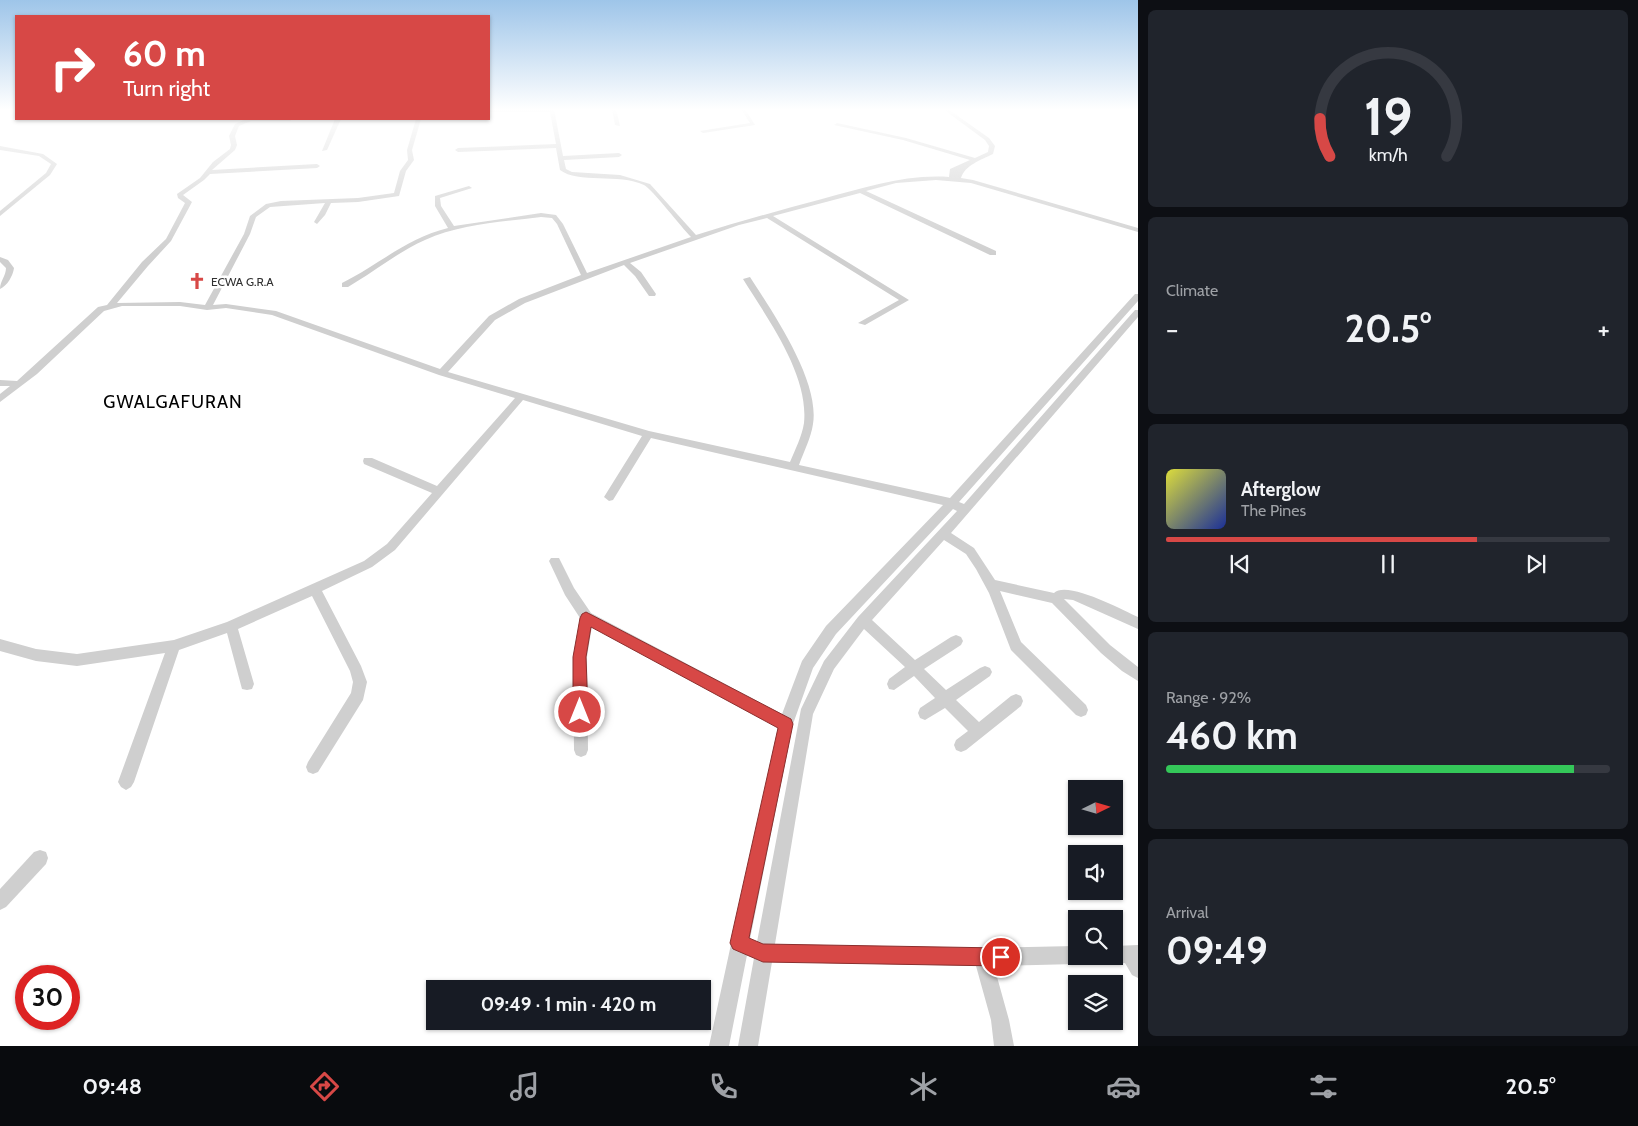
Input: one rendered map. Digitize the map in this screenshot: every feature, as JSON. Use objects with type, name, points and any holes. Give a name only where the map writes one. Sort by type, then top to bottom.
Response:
[{"type":"street","points":[[0,214],[48,174],[54,164],[45,158]]},
{"type":"street","points":[[111,305],[145,264],[169,240],[189,202],[180,197],[180,194],[199,182],[206,172],[222,158]]},
{"type":"street","points":[[207,308],[258,212],[268,205],[275,204],[393,197],[398,194],[403,171],[411,160],[409,158]]},
{"type":"street","points":[[564,158],[560,158],[563,170],[571,174],[632,180],[648,185],[695,238]]},
{"type":"street","points":[[968,158],[975,160]]},
{"type":"street","points":[[952,175],[955,168],[980,158]]},
{"type":"street","points":[[952,175],[958,178],[962,169],[975,160]]},
{"type":"street","points":[[206,172],[317,166]]},
{"type":"street","points":[[960,174],[971,181]]},
{"type":"street","points":[[442,373],[492,318],[522,301],[585,276],[695,238],[896,181],[952,175],[1138,230]]},
{"type":"street","points":[[452,228],[438,206],[437,197],[469,188]]},
{"type":"street","points":[[859,190],[993,253]]},
{"type":"street","points":[[317,222],[329,201]]},
{"type":"street","points":[[345,285],[360,278],[407,245],[434,233],[452,228],[541,215],[554,216],[560,224],[585,276]]},
{"type":"street","points":[[768,216],[905,300],[862,323]]},
{"type":"street","points":[[0,258],[8,262],[10,267],[10,272],[0,287]]},
{"type":"street","points":[[626,262],[638,274],[652,294]]},
{"type":"street","points":[[747,279],[784,342],[797,368],[806,396],[809,422],[792,467]]},
{"type":"street","points":[[719,1046],[786,724],[807,665],[831,630],[952,503],[1138,296]]},
{"type":"street","points":[[0,399],[34,372],[101,309],[111,305],[180,304],[207,308],[226,306],[273,313],[442,373],[648,434],[952,503],[965,510]]},
{"type":"street","points":[[748,1046],[806,714],[828,665],[863,621],[944,534],[1138,312]]},
{"type":"street","points":[[0,383],[19,384]]},
{"type":"street","points":[[0,645],[36,655],[77,660],[174,646],[231,626],[368,564],[381,556],[440,492],[522,396]]},
{"type":"street","points":[[609,498],[648,434]]},
{"type":"street","points":[[368,461],[440,492]]},
{"type":"street","points":[[944,534],[968,549],[973,555],[990,584],[1006,620],[1010,638],[1016,646],[1081,710]]},
{"type":"street","points":[[555,560],[569,591],[586,618],[786,724]]},
{"type":"street","points":[[990,584],[1056,599],[1125,667],[1138,675]]},
{"type":"street","points":[[313,767],[358,695],[360,682],[356,670],[314,589]]},
{"type":"street","points":[[1056,599],[1061,594],[1074,595],[1138,623]]},
{"type":"street","points":[[580,750],[580,657],[586,618]]},
{"type":"street","points":[[863,621],[884,638],[977,730]]},
{"type":"street","points":[[231,626],[247,684]]},
{"type":"street","points":[[894,684],[914,668],[956,641]]},
{"type":"street","points":[[126,782],[174,646]]},
{"type":"street","points":[[925,713],[986,672]]},
{"type":"street","points":[[961,745],[977,730],[1016,701]]},
{"type":"street","points":[[0,901],[40,858]]},
{"type":"street","points":[[739,943],[763,953],[983,957],[1068,955]]},
{"type":"street","points":[[983,957],[1000,1020],[1004,1046]]},
{"type":"place","name":"ECWA G.R.A","points":[[197,281]]},
{"type":"district","name":"GWALGAFURAN","points":[[173,402]]},
{"type":"route","points":[[580,712],[580,657],[586,618],[703,678],[730,696],[786,724],[739,943],[763,953],[1001,957]]}]
